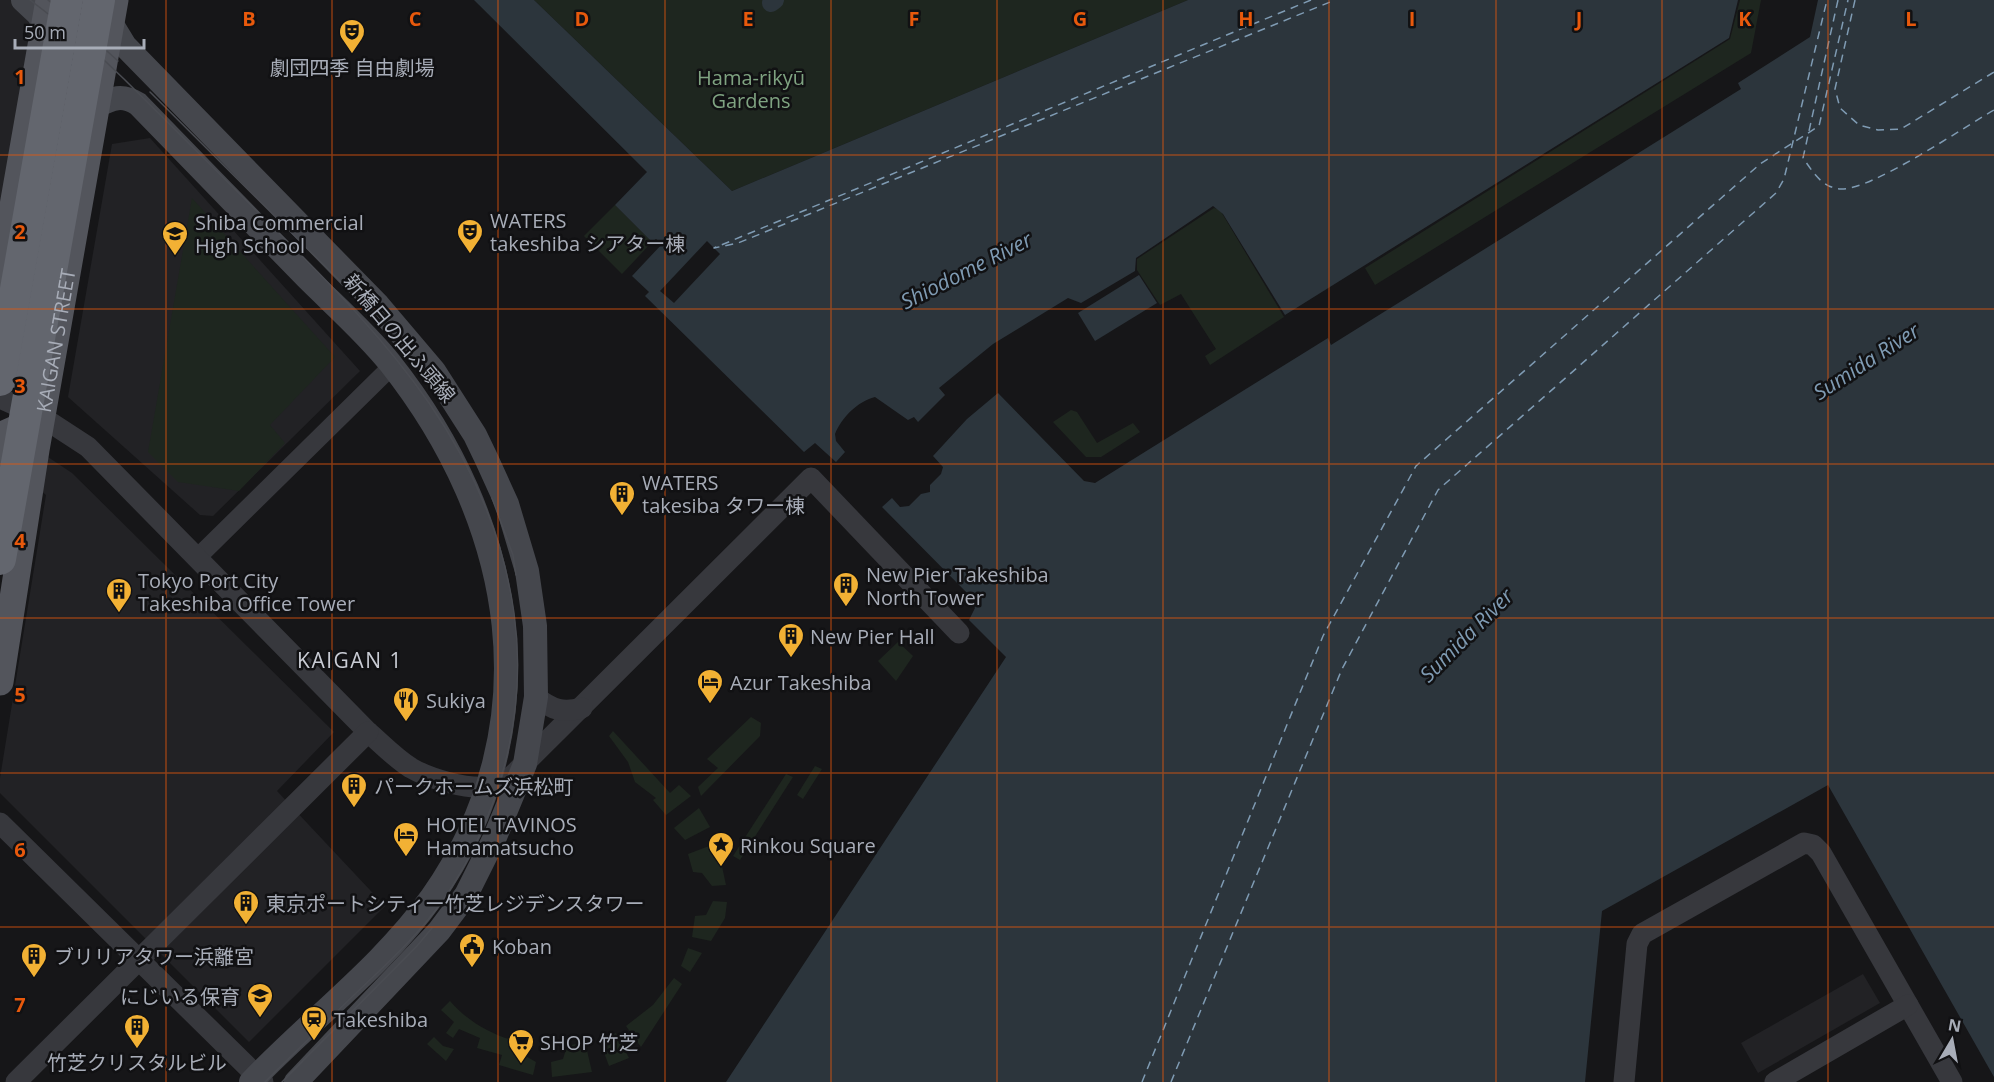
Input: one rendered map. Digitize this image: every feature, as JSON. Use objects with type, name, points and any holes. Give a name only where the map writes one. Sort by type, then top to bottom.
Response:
[{"type":"highway","points":[[0,380],[67,0]]},
{"type":"highway","points":[[0,559],[108,8]]},
{"type":"main road","points":[[23,0],[39,15],[45,29]]},
{"type":"main road","points":[[0,280],[50,0]]},
{"type":"main road","name":"KAIGAN STREET","points":[[0,682],[42,417],[96,105],[108,8]]},
{"type":"main road","name":"新橋日の出ふ頭線","points":[[108,8],[125,46],[378,305],[434,371],[459,407],[476,435],[507,504],[522,552],[535,626],[536,697],[525,764],[487,854],[453,914],[430,942],[296,1082]]},
{"type":"main road","name":"新橋日の出ふ頭線","points":[[96,105],[117,96],[138,104],[392,366],[448,450],[475,512],[504,609],[507,651],[503,724],[486,788],[458,854],[417,918],[257,1080]]},
{"type":"main road","points":[[0,380],[19,372],[42,235],[82,187]]},
{"type":"main road","points":[[0,456],[4,434],[42,417]]},
{"type":"street","points":[[198,557],[392,366]]},
{"type":"street","points":[[0,398],[42,417],[88,447],[368,732],[412,768],[460,784],[486,788],[501,783],[525,764],[811,478],[959,633]]},
{"type":"street","points":[[536,697],[547,706],[560,711],[582,708]]},
{"type":"street","points":[[16,1082],[368,732]]},
{"type":"street","points":[[0,823],[140,959],[257,1080]]},
{"type":"street","points":[[1624,1082],[1637,944],[1642,934],[1804,843],[1813,845],[1821,853],[1952,1082]]},
{"type":"street","points":[[1774,1082],[1908,1005]]},
{"type":"shaded area","points":[[0,0],[38,0],[0,244]]},
{"type":"shaded area","name":"Shiba Commercial High School","points":[[150,138],[360,371],[213,516],[200,515],[68,397],[112,144]]},
{"type":"shaded area","name":"Tokyo Port City Takeshiba Office Tower","points":[[0,425],[72,473],[334,732],[277,791],[385,906],[249,1042],[0,793],[0,778],[46,495],[0,458]]},
{"type":"shaded area","points":[[1863,974],[1880,1003],[1758,1073],[1741,1043]]},
{"type":"green space","name":"Hama-rikyū Gardens","points":[[534,0],[1188,0],[732,191]]},
{"type":"green space","points":[[1740,0],[1761,0],[1751,53],[1375,285],[1365,268],[1730,39]]},
{"type":"green space","points":[[192,198],[335,357],[270,425],[285,443],[239,491],[178,482],[148,452]]},
{"type":"green space","points":[[615,205],[652,242],[622,274],[584,236]]},
{"type":"green space","points":[[1214,208],[1220,210],[1284,317],[1210,365],[1205,356],[1216,349],[1181,294],[1160,305],[1137,270],[1137,259]]},
{"type":"green space","points":[[1071,410],[1077,412],[1097,443],[1133,423],[1140,432],[1101,457],[1086,457],[1053,422]]},
{"type":"green space","points":[[898,642],[913,656],[896,681],[878,661]]},
{"type":"green space","points":[[751,717],[761,723],[760,736],[701,796],[698,787],[718,768],[707,759]]},
{"type":"green space","points":[[613,731],[670,793],[679,785],[691,796],[666,815],[653,800],[656,798],[635,782],[628,762],[609,736]]},
{"type":"green space","points":[[815,766],[822,769],[803,799],[797,795]]},
{"type":"green space","points":[[786,774],[793,777],[740,860],[733,856]]},
{"type":"green space","points":[[699,808],[710,827],[685,840],[674,828]]},
{"type":"green space","points":[[717,843],[726,885],[712,886],[702,873],[693,872],[688,854]]},
{"type":"green space","points":[[713,901],[727,902],[725,918],[711,941],[692,937],[695,916],[706,915]]},
{"type":"green space","points":[[688,948],[702,953],[690,972],[681,966]]},
{"type":"green space","points":[[674,978],[682,984],[641,1047],[626,1026],[653,1005]]},
{"type":"green space","points":[[450,1001],[465,1016],[483,1028],[522,1043],[522,1054],[536,1062],[533,1075],[499,1065],[502,1055],[477,1048],[480,1038],[459,1029],[453,1038],[446,1033],[454,1022],[441,1010]]},
{"type":"green space","points":[[616,1033],[629,1058],[609,1066],[599,1039]]},
{"type":"green space","points":[[434,1037],[443,1046],[454,1049],[446,1061],[427,1044]]},
{"type":"green space","points":[[585,1042],[592,1072],[552,1077],[551,1062],[563,1059],[567,1046]]},
{"type":"water","name":"Shiodome River","points":[[474,0],[534,0],[732,191],[1188,0],[1738,0],[1729,38],[1285,315],[1223,214],[1213,206],[1136,258],[1135,271],[1081,303],[1068,298],[993,344],[939,388],[945,395],[918,422],[914,417],[908,420],[875,397],[856,406],[846,416],[835,434],[836,441],[845,452],[836,462],[815,443],[804,452],[645,296],[649,292],[632,276],[662,244],[656,239],[652,242],[615,205],[647,172]]},
{"type":"water","name":"Sumida River","points":[[1818,0],[1994,0],[1994,1077],[1828,785],[1602,911],[1585,1082],[726,1082],[1006,657],[969,620],[975,608],[969,595],[882,507],[892,498],[900,507],[909,506],[921,494],[930,492],[930,485],[941,474],[943,467],[933,456],[967,419],[998,393],[1084,481],[1095,483],[1328,338],[1331,345],[1741,89],[1738,83],[1810,37]]},
{"type":"water","points":[[1139,275],[1157,303],[1095,341],[1078,313]]},
{"type":"pier","points":[[707,241],[720,254],[674,303],[660,291]]},
{"type":"waterway","points":[[771,3],[775,0]]},
{"type":"ferry route","points":[[1311,0],[714,248],[738,243],[1335,0]]},
{"type":"ferry route","points":[[1171,1082],[1342,669],[1438,490],[1776,193],[1784,179],[1827,0]]},
{"type":"ferry route","points":[[1838,0],[1803,158],[1814,174],[1828,186],[1841,189],[1855,187],[1874,179],[1918,156],[1994,110]]},
{"type":"ferry route","points":[[1142,1082],[1323,636],[1416,466],[1760,164],[1819,126],[1848,0]]},
{"type":"ferry route","points":[[1855,0],[1835,89],[1840,108],[1859,125],[1878,130],[1901,129],[1994,72]]},
{"type":"tram line","points":[[30,0],[86,43],[124,79],[319,273],[395,358],[429,403],[458,450],[483,501],[502,555],[514,613],[517,683],[508,751],[487,818],[456,880],[422,927],[265,1082]]},
{"type":"tram line","points":[[48,0],[71,19]]},
{"type":"tram line","points":[[87,33],[118,61]]},
{"type":"tram line","points":[[150,92],[342,283]]},
{"type":"tram line","points":[[362,304],[404,355]]},
{"type":"tram line","points":[[492,498],[513,555],[516,575]]},
{"type":"tram line","points":[[282,1082],[417,946],[432,928]]},
{"type":"place","name":"劇団四季 自由劇場","points":[[352,55]]},
{"type":"place","name":"WATERS takeshiba シアター棟","points":[[470,255]]},
{"type":"place","name":"Shiba Commercial High School","points":[[175,257]]},
{"type":"place","name":"WATERS takesiba タワー棟","points":[[622,517]]},
{"type":"place","name":"New Pier Takeshiba North Tower","points":[[846,608]]},
{"type":"place","name":"Tokyo Port City Takeshiba Office Tower","points":[[119,614]]},
{"type":"place","name":"New Pier Hall","points":[[791,659]]},
{"type":"place","name":"Azur Takeshiba","points":[[710,705]]},
{"type":"place","name":"Sukiya","points":[[406,723]]},
{"type":"place","name":"パークホームズ浜松町","points":[[354,809]]},
{"type":"place","name":"HOTEL TAVINOS Hamamatsucho","points":[[406,858]]},
{"type":"place","name":"Rinkou Square","points":[[721,868]]},
{"type":"place","name":"東京ポートシティー竹芝レジデンスタワー","points":[[246,926]]},
{"type":"place","name":"Koban","points":[[472,969]]},
{"type":"place","name":"ブリリアタワー浜離宮","points":[[34,979]]},
{"type":"place","name":"にじいる保育","points":[[260,1019]]},
{"type":"place","name":"Takeshiba","points":[[314,1042]]},
{"type":"place","name":"竹芝クリスタルビル","points":[[137,1050]]},
{"type":"place","name":"SHOP 竹芝","points":[[521,1065]]},
{"type":"district","name":"KAIGAN 1","points":[[350,660]]}]
